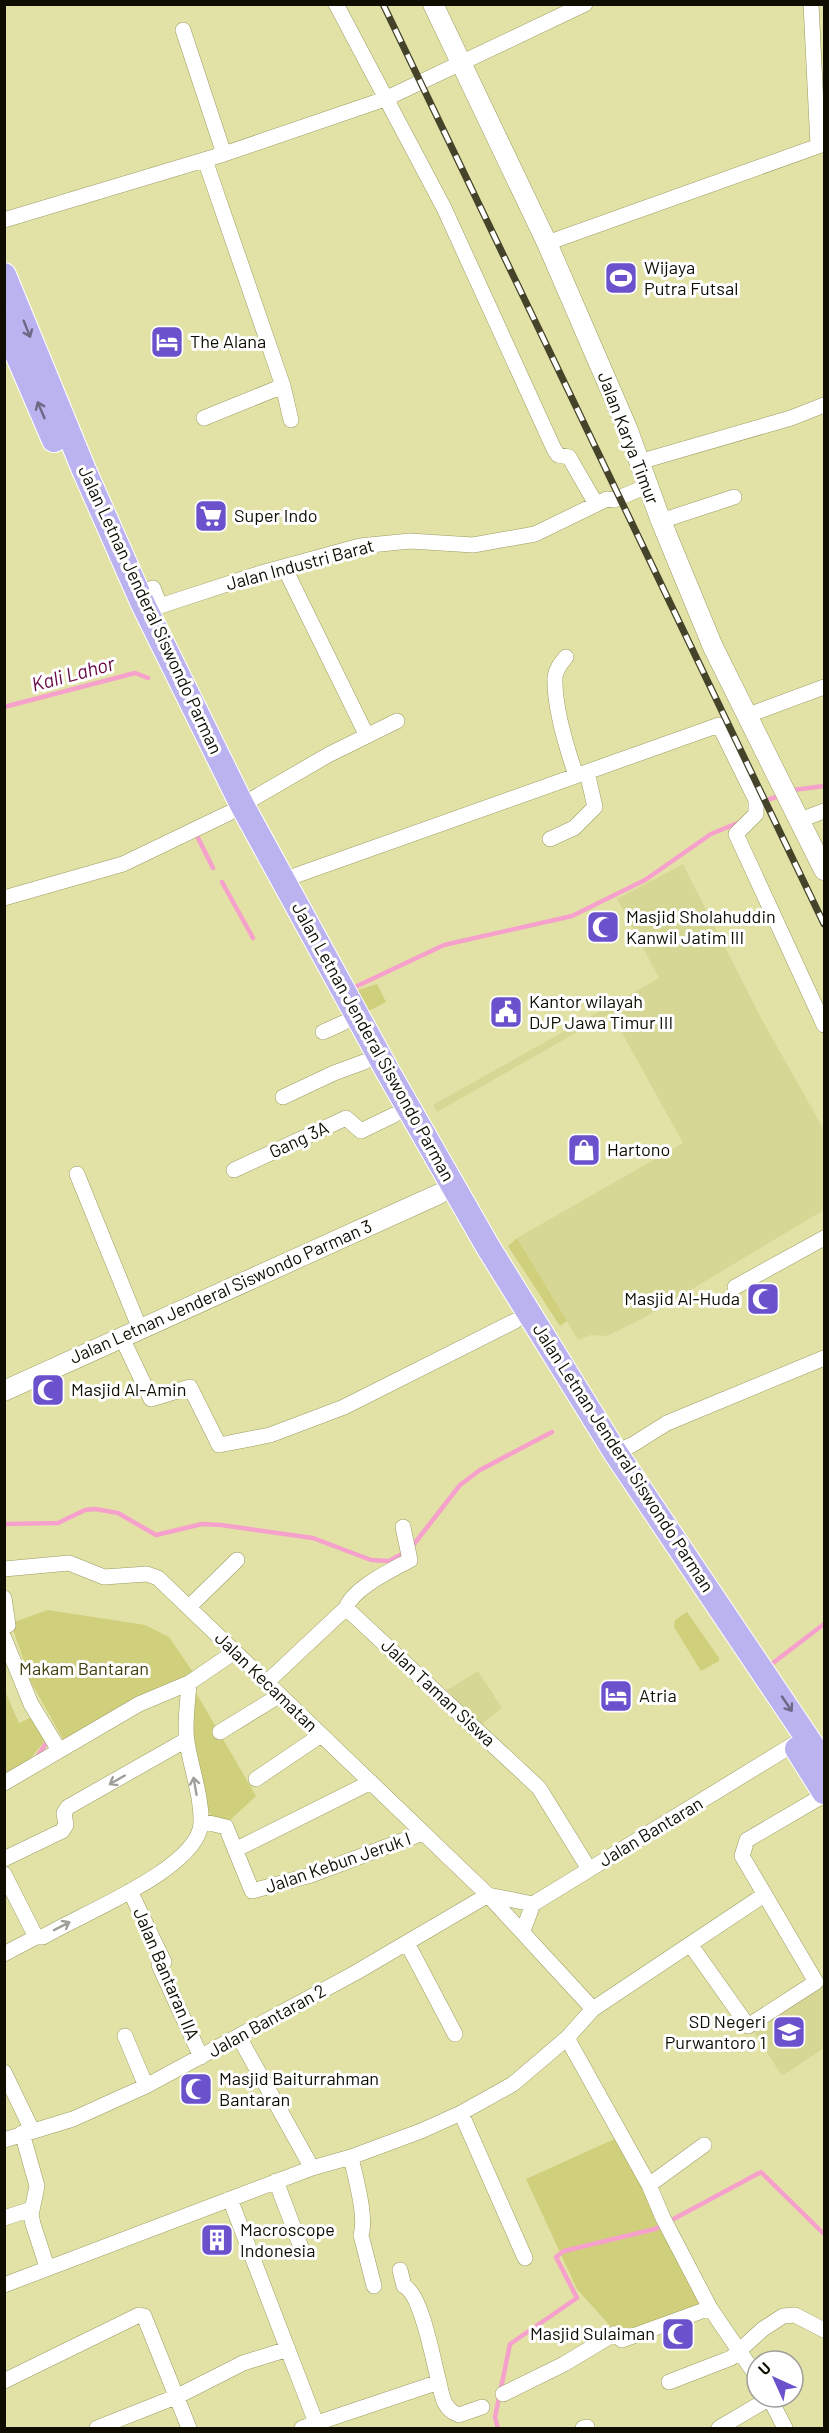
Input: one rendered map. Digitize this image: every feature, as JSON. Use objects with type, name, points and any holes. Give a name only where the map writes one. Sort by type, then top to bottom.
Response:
[{"type":"main road","name":"Jalan Letnan Jenderal Siswondo Parman","points":[[4,275],[84,470],[333,1028],[364,1062],[514,1321],[693,1580],[825,1763]]},
{"type":"main road","name":"Jalan Letnan Jenderal Siswondo Parman","points":[[4,324],[75,489],[143,638],[235,809],[283,880],[458,1195],[615,1452],[635,1495]]},
{"type":"main road","name":"Jalan Letnan Jenderal Siswondo Parman","points":[[693,1580],[825,1794]]},
{"type":"street","points":[[336,4],[444,208],[554,448],[558,455],[569,457],[596,504]]},
{"type":"street","name":"Jalan Karya Timur","points":[[433,4],[547,243],[627,428],[647,486],[713,647],[825,870]]},
{"type":"street","points":[[4,220],[224,154],[385,99],[585,4]]},
{"type":"street","points":[[547,243],[822,145],[811,4]]},
{"type":"street","points":[[183,30],[224,154]]},
{"type":"street","points":[[205,160],[283,386],[291,420]]},
{"type":"street","points":[[204,418],[283,386]]},
{"type":"street","points":[[639,462],[791,418],[825,405]]},
{"type":"street","name":"Jalan Industri Barat","points":[[138,593],[153,588],[160,606],[261,573],[360,546],[410,541],[472,544],[535,534],[596,504],[647,486]]},
{"type":"street","points":[[661,521],[734,497]]},
{"type":"street","points":[[286,571],[367,736]]},
{"type":"street","points":[[550,839],[574,828],[595,807],[560,712],[555,677],[558,666],[566,657]]},
{"type":"street","points":[[746,716],[825,687]]},
{"type":"street","points":[[4,898],[123,864],[235,809],[397,721]]},
{"type":"street","points":[[283,880],[719,725],[756,807],[736,834],[825,1025]]},
{"type":"street","points":[[800,820],[825,811]]},
{"type":"street","points":[[283,1097],[364,1062]]},
{"type":"street","name":"Gang 3A","points":[[234,1170],[346,1118],[361,1131],[394,1115]]},
{"type":"street","points":[[77,1174],[140,1329]]},
{"type":"street","name":"Jalan Letnan Jenderal Siswondo Parman 3","points":[[4,1391],[439,1194]]},
{"type":"street","points":[[735,1287],[825,1238]]},
{"type":"street","points":[[122,1338],[151,1399],[190,1387],[219,1445],[270,1435],[344,1407],[514,1321]]},
{"type":"street","points":[[615,1452],[632,1445],[667,1423],[825,1358]]},
{"type":"street","points":[[266,1683],[346,1608],[351,1598],[379,1577],[410,1560],[403,1527]]},
{"type":"street","points":[[189,1607],[237,1560]]},
{"type":"street","name":"Jalan Kecamatan","points":[[4,1569],[69,1563],[104,1577],[153,1575],[488,1895],[593,2009]]},
{"type":"street","points":[[4,1598],[8,1625],[4,1627]]},
{"type":"street","name":"Jalan Taman Siswa","points":[[346,1608],[539,1788],[589,1869]]},
{"type":"street","points":[[4,1638],[31,1704],[53,1742]]},
{"type":"street","points":[[4,1783],[53,1742],[189,1683],[233,1653]]},
{"type":"street","points":[[4,1954],[36,1937],[43,1937],[130,1891],[174,1863],[196,1840],[201,1821],[186,1740],[189,1683]]},
{"type":"street","points":[[220,1732],[280,1695]]},
{"type":"street","points":[[256,1779],[321,1735]]},
{"type":"street","points":[[4,1859],[62,1831],[66,1825],[64,1813],[68,1807],[186,1740]]},
{"type":"street","name":"Jalan Bantaran","points":[[533,1904],[794,1744]]},
{"type":"street","points":[[201,1821],[226,1827],[235,1850],[371,1782]]},
{"type":"street","points":[[690,1944],[748,2026],[816,1982],[742,1856],[747,1840],[825,1794]]},
{"type":"street","name":"Jalan Kebun Jeruk I","points":[[235,1850],[252,1891],[311,1875],[423,1833]]},
{"type":"street","points":[[5,1876],[36,1937]]},
{"type":"street","name":"Jalan Bantaran IIA","points":[[130,1891],[164,1962],[159,1965],[201,2057]]},
{"type":"street","points":[[488,1895],[533,1904],[523,1932]]},
{"type":"street","name":"Jalan Bantaran 2","points":[[4,2140],[73,2119],[146,2086],[239,2037],[488,1895]]},
{"type":"street","points":[[4,2285],[46,2267],[144,2233],[276,2181],[351,2157],[461,2113],[513,2084],[567,2038],[593,2009],[764,1895]]},
{"type":"street","points":[[407,1943],[455,2034]]},
{"type":"street","points":[[125,2036],[146,2086]]},
{"type":"street","points":[[239,2037],[312,2168]]},
{"type":"street","points":[[567,2038],[649,2185],[665,2222],[710,2308],[745,2358]]},
{"type":"street","points":[[4,2072],[27,2132],[37,2186],[32,2209],[33,2224],[46,2267]]},
{"type":"street","points":[[461,2113],[525,2258]]},
{"type":"street","points":[[649,2185],[704,2145]]},
{"type":"street","points":[[351,2157],[359,2192],[363,2228],[361,2235],[374,2286]]},
{"type":"street","points":[[276,2181],[302,2250]]},
{"type":"street","points":[[230,2199],[288,2349],[312,2427],[414,2388],[439,2382]]},
{"type":"street","points":[[4,2218],[32,2209]]},
{"type":"street","points":[[400,2270],[404,2286],[410,2290],[420,2310],[446,2406],[450,2412],[459,2415],[482,2407]]},
{"type":"street","points":[[503,2394],[564,2364],[614,2334],[622,2340],[710,2308]]},
{"type":"street","points":[[669,2382],[731,2358],[763,2329],[788,2314],[825,2330]]},
{"type":"street","points":[[4,2381],[138,2315],[144,2316],[148,2321],[189,2428]]},
{"type":"street","points":[[96,2428],[178,2396],[243,2363],[288,2349]]},
{"type":"street","points":[[719,2428],[750,2409]]},
{"type":"street","points":[[776,2409],[785,2428]]},
{"type":"shaded area","points":[[683,864],[760,1016],[824,1130],[824,1210],[644,1318],[607,1336],[591,1335],[578,1340],[517,1238],[683,1143],[611,1013],[437,1112],[433,1105],[659,978],[617,899]]},
{"type":"shaded area","points":[[478,1671],[502,1708],[481,1725],[447,1690]]},
{"type":"shaded area","name":"SD Negeri Purwantoro 1","points":[[824,1978],[824,2048],[782,2076],[750,2026]]},
{"type":"green space","points":[[377,984],[386,1002],[367,1012],[355,991]]},
{"type":"green space","points":[[517,1238],[567,1321],[560,1326],[508,1246]]},
{"type":"green space","name":"Makam Bantaran","points":[[48,1610],[145,1625],[169,1637],[195,1675],[64,1741],[31,1682],[11,1623]]},
{"type":"green space","points":[[687,1612],[719,1658],[719,1661],[701,1671],[674,1627],[675,1620]]},
{"type":"green space","name":"Makam Bantaran","points":[[4,1689],[19,1723],[34,1716],[46,1740],[29,1760],[5,1774]]},
{"type":"green space","name":"Makam Bantaran","points":[[195,1691],[256,1796],[226,1824],[210,1814],[193,1757]]},
{"type":"green space","points":[[619,2137],[703,2307],[621,2338],[577,2289],[526,2179]]},
{"type":"waterway","name":"Kali Lahor","points":[[4,707],[135,673],[148,678]]},
{"type":"waterway","points":[[793,790],[824,786]]},
{"type":"waterway","points":[[770,799],[776,797]]},
{"type":"waterway","points":[[355,987],[444,945],[572,916],[645,880],[711,834],[740,822]]},
{"type":"waterway","points":[[197,836],[213,868]]},
{"type":"waterway","points":[[222,882],[253,938]]},
{"type":"waterway","points":[[411,1548],[460,1485],[480,1470],[552,1432]]},
{"type":"waterway","points":[[4,1524],[58,1523],[85,1510],[95,1509],[118,1513],[156,1535],[202,1524],[221,1525],[313,1538],[371,1560],[389,1561],[404,1553]]},
{"type":"waterway","points":[[773,1663],[824,1624]]},
{"type":"waterway","points":[[37,1757],[49,1739]]},
{"type":"waterway","points":[[498,2428],[495,2417],[510,2344],[577,2298],[556,2257],[564,2251],[655,2229],[761,2172],[824,2234]]},
{"type":"railway","points":[[383,4],[824,924]]},
{"type":"place","name":"Wijaya Putra Futsal","points":[[621,278]]},
{"type":"place","name":"The Alana","points":[[167,342]]},
{"type":"place","name":"Super Indo","points":[[211,516]]},
{"type":"place","name":"Masjid Sholahuddin Kanwil Jatim III","points":[[603,927]]},
{"type":"place","name":"Kantor wilayah DJP Jawa Timur III","points":[[506,1012]]},
{"type":"place","name":"Hartono","points":[[584,1150]]},
{"type":"place","name":"Masjid Al-Huda","points":[[763,1299]]},
{"type":"place","name":"Masjid Al-Amin","points":[[48,1390]]},
{"type":"place","name":"Atria","points":[[616,1696]]},
{"type":"place","name":"SD Negeri Purwantoro 1","points":[[789,2032]]},
{"type":"place","name":"Masjid Baiturrahman Bantaran","points":[[196,2089]]},
{"type":"place","name":"Macroscope Indonesia","points":[[217,2240]]},
{"type":"place","name":"Masjid Sulaiman","points":[[678,2334]]}]
